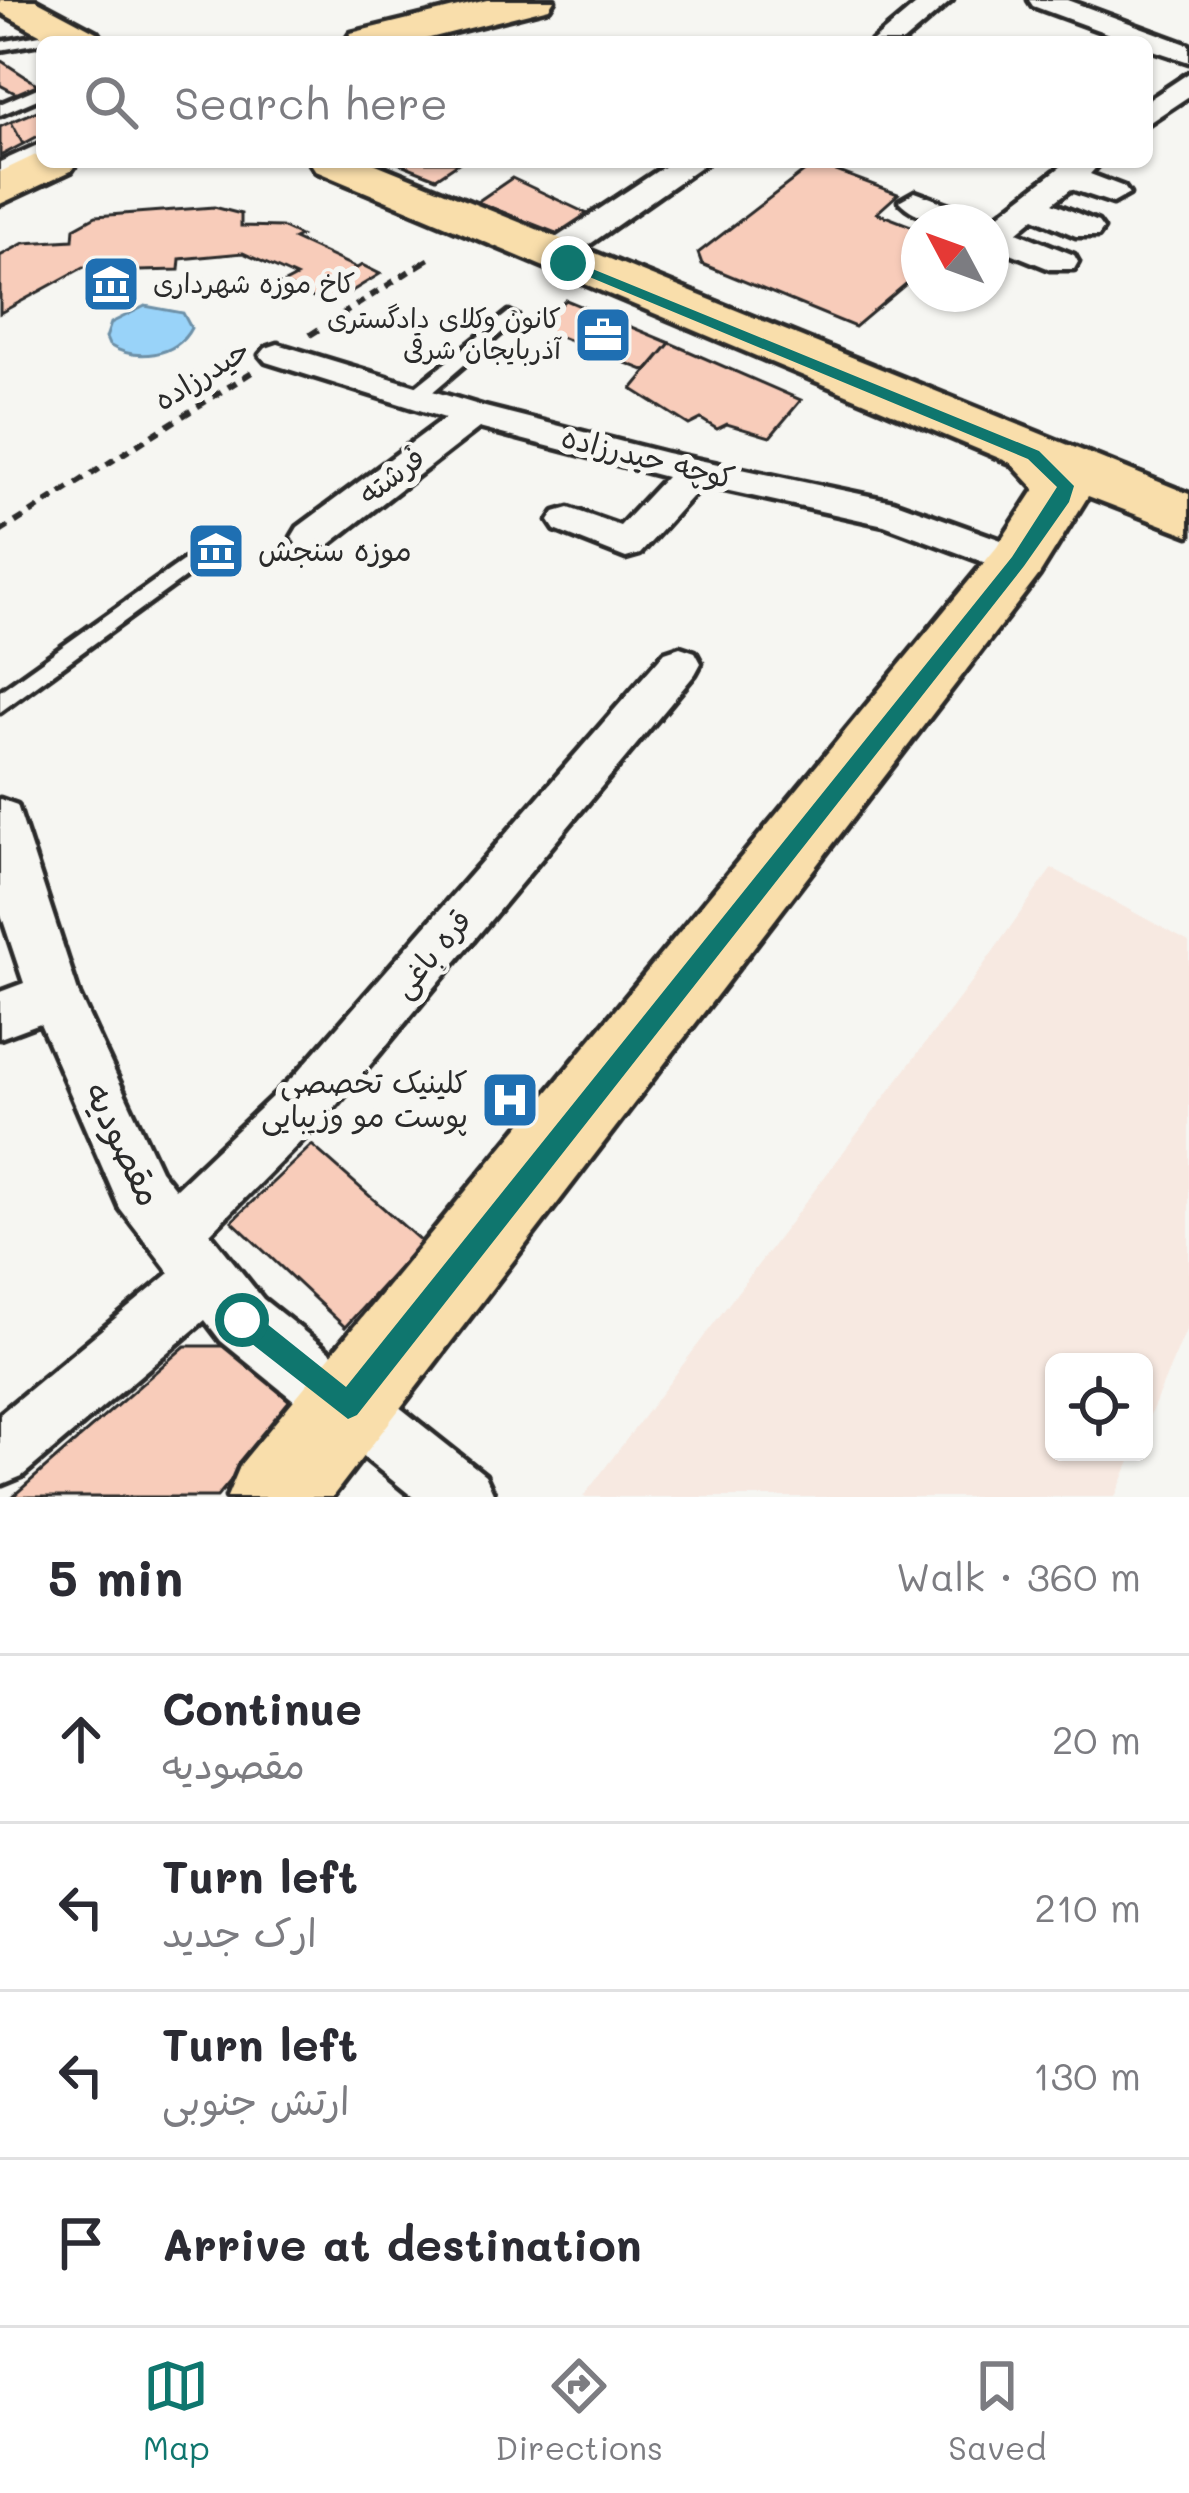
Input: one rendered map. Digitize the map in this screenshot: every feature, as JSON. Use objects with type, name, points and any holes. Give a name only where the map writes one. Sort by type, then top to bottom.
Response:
[{"type":"main road","points":[[8,0],[72,36]]},
{"type":"main road","points":[[419,36],[490,5],[535,0]]},
{"type":"main road","points":[[0,190],[43,168]]},
{"type":"main road","points":[[299,168],[395,207],[465,218]]},
{"type":"main road","points":[[346,168],[1048,477],[1189,530]]},
{"type":"main road","points":[[1048,477],[1189,516]]},
{"type":"main road","points":[[274,1497],[1018,561],[1048,477]]},
{"type":"street","points":[[894,36],[939,0]]},
{"type":"street","points":[[1042,0],[1140,36]]},
{"type":"street","points":[[1153,41],[1189,54]]},
{"type":"street","points":[[1153,110],[1189,82]]},
{"type":"street","points":[[551,256],[683,168]]},
{"type":"street","points":[[1009,216],[1076,169],[1113,194]]},
{"type":"street","points":[[915,201],[922,204]]},
{"type":"street","points":[[1030,205],[1087,229]]},
{"type":"street","points":[[1009,241],[1062,262]]},
{"type":"street","name":"کوچه حیدرزاده","points":[[278,356],[472,415],[694,471],[893,514],[1018,561]]},
{"type":"street","name":"فرشته","points":[[312,537],[472,415]]},
{"type":"street","points":[[569,521],[626,544],[694,471]]},
{"type":"street","name":"قره باغی","points":[[170,1233],[316,1090],[680,663]]},
{"type":"street","name":"مقصودیه","points":[[0,818],[19,895],[53,995],[140,1189],[170,1233],[242,1320],[464,1497]]},
{"type":"street","points":[[0,1015],[53,995]]},
{"type":"street","points":[[0,1454],[207,1280]]},
{"type":"lane","points":[[0,46],[36,42]]},
{"type":"lane","points":[[0,110],[36,94]]},
{"type":"lane","points":[[0,168],[36,151]]},
{"type":"lane","points":[[415,398],[509,316]]},
{"type":"lane","points":[[0,703],[191,562]]},
{"type":"path","name":"حیدرزاده","points":[[0,532],[429,259]]},
{"type":"shaded area","points":[[1052,868],[1189,942],[1189,1323],[1153,1408],[1153,1353],[1045,1353],[1045,1461],[1130,1461],[1115,1497],[583,1497],[973,980]]},
{"type":"water","points":[[145,306],[183,313],[191,328],[176,345],[154,354],[131,354],[109,345],[106,338],[111,323]]},
{"type":"building","points":[[0,60],[36,87],[17,94],[0,85]]},
{"type":"building","points":[[36,112],[36,137],[23,144],[11,122]]},
{"type":"building","points":[[11,122],[23,144],[0,156],[0,127]]},
{"type":"building","points":[[411,168],[451,168],[436,178]]},
{"type":"building","points":[[808,168],[828,168],[898,194],[877,213],[901,222],[901,288],[855,327],[702,264],[698,253]]},
{"type":"building","points":[[512,178],[594,217],[566,237],[477,202]]},
{"type":"building","points":[[214,207],[241,214],[241,226],[281,227],[300,236],[294,239],[380,274],[329,305],[283,284],[296,277],[243,253],[180,259],[179,270],[138,271],[131,286],[100,284],[109,268],[84,267],[0,313],[0,256],[24,243],[73,240],[74,228],[96,216]]},
{"type":"building","name":"کانون وکلای دادگستری آذربایجان شرقی","points":[[566,300],[670,343],[646,371],[535,327]]},
{"type":"building","points":[[670,343],[801,400],[770,437],[727,424],[717,429],[701,419],[689,425],[632,389]]},
{"type":"building","points":[[312,1145],[422,1242],[345,1327],[232,1221]]},
{"type":"building","points":[[185,1346],[228,1346],[294,1405],[217,1497],[12,1497]]},
{"type":"place","name":"کاخ موزه شهرداری","points":[[111,284]]},
{"type":"place","name":"کانون وکلای دادگستری آذربایجان شرقی","points":[[603,335]]},
{"type":"place","name":"موزه سنجش","points":[[216,551]]},
{"type":"place","name":"کلینیک تخصصی پوست مو وزیبایی","points":[[510,1100]]},
{"type":"route","points":[[242,1320],[348,1406],[1018,561],[1063,498],[1066,486],[1034,455],[568,263]]}]
